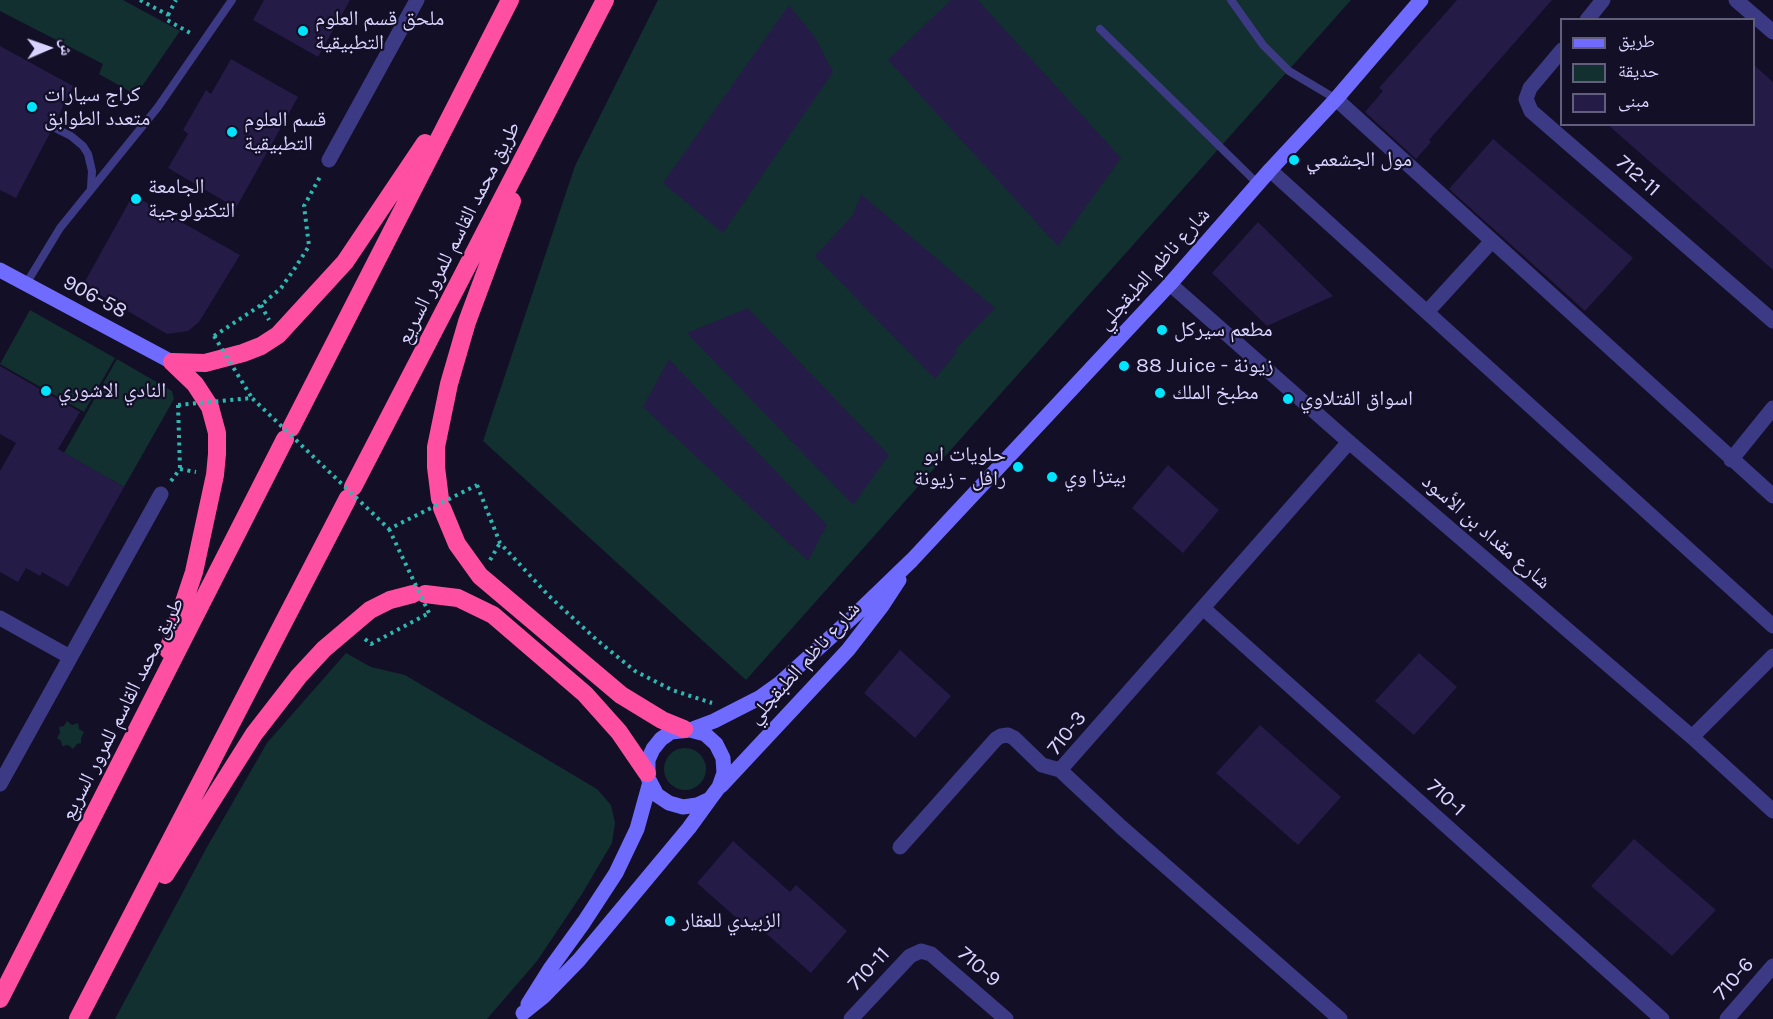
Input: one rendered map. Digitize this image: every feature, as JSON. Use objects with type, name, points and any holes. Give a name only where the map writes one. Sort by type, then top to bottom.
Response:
[{"type":"highway","name":"طريق محمد القاسم للمرور السريع","points":[[0,999],[510,0]]},
{"type":"highway","name":"طريق محمد القاسم للمرور السريع","points":[[78,1019],[605,0]]},
{"type":"highway","points":[[172,362],[205,363],[243,353],[261,346],[278,335],[345,262],[470,77]]},
{"type":"highway","points":[[543,119],[457,353],[436,447],[441,503],[457,543],[480,576],[621,695],[662,720],[687,730]]},
{"type":"highway","points":[[137,731],[194,572],[215,475],[217,433],[210,407],[195,384],[172,362]]},
{"type":"highway","points":[[101,975],[275,704],[324,649],[370,610],[390,600],[419,594],[458,598],[479,606],[493,615],[585,694],[619,732],[649,778]]},
{"type":"main road","name":"شارع ناظم الطبقجلي","points":[[687,730],[737,711],[780,683],[912,560],[1170,284],[1336,99],[1420,0]]},
{"type":"main road","name":"906-58","points":[[0,270],[172,362]]},
{"type":"main road","name":"شارع ناظم الطبقجلي","points":[[520,1016],[579,960],[689,828],[715,793],[848,650],[882,606],[912,560]]},
{"type":"main road","points":[[520,1016],[616,873],[637,829],[649,778],[648,760],[652,749],[672,732],[687,730],[705,734],[716,744],[723,758],[724,773],[715,793],[697,805],[683,807],[669,803],[657,795],[649,778]]},
{"type":"street","points":[[329,160],[417,0]]},
{"type":"street","points":[[1589,18],[1603,0]]},
{"type":"street","points":[[1736,0],[1773,32]]},
{"type":"street","name":"712-11","points":[[1560,52],[1530,88],[1526,99],[1531,111],[1773,321]]},
{"type":"street","points":[[1336,99],[1773,496]]},
{"type":"street","points":[[1270,170],[1771,620]]},
{"type":"street","points":[[1427,312],[1491,242]]},
{"type":"street","name":"شارع مقداد بن الأسود","points":[[1170,284],[1349,442],[1692,737],[1773,811]]},
{"type":"street","points":[[1731,460],[1773,408]]},
{"type":"street","name":"710-3","points":[[1340,1019],[1060,770],[1349,442]]},
{"type":"street","points":[[0,784],[160,494]]},
{"type":"street","name":"710-1","points":[[1203,608],[1662,1019]]},
{"type":"street","points":[[0,618],[70,657]]},
{"type":"street","points":[[1692,737],[1773,656]]},
{"type":"street","points":[[900,847],[1001,736],[1008,735],[1014,738],[1042,765],[1060,770]]},
{"type":"street","name":"710-11","points":[[851,1019],[910,956],[921,951]]},
{"type":"street","name":"710-9","points":[[921,951],[931,954],[1006,1019]]},
{"type":"street","name":"710-6","points":[[1727,1019],[1773,966]]},
{"type":"lane","points":[[26,284],[60,228],[158,107],[206,41],[232,0]]},
{"type":"lane","points":[[1231,0],[1263,45],[1289,71],[1336,99]]},
{"type":"lane","points":[[1100,29],[1258,184]]},
{"type":"lane","points":[[53,127],[71,136],[83,146],[88,154],[92,171],[91,189]]},
{"type":"path","points":[[140,0],[168,15]]},
{"type":"path","points":[[176,0],[167,20],[206,41]]},
{"type":"path","points":[[329,160],[304,206],[309,246],[296,268],[281,288],[261,305],[214,336],[252,398],[389,529],[429,613],[371,644]]},
{"type":"path","points":[[160,494],[180,469],[178,405],[252,398]]},
{"type":"path","points":[[180,469],[215,475]]},
{"type":"path","points":[[389,529],[477,485],[500,543],[549,596],[598,641],[634,671],[672,690],[737,711]]},
{"type":"green space","points":[[0,0],[123,0],[180,31],[136,95],[99,74],[103,64],[0,11]]},
{"type":"green space","points":[[658,0],[1351,0],[746,680],[483,441],[575,166]]},
{"type":"green space","points":[[30,310],[115,358],[84,412],[0,364]]},
{"type":"green space","points":[[117,359],[172,391],[174,399],[124,487],[64,453]]},
{"type":"green space","points":[[346,653],[371,667],[405,675],[597,789],[611,805],[615,823],[612,843],[582,894],[537,961],[487,1019],[115,1019],[207,847],[267,743]]},
{"type":"green space","points":[[67,721],[72,725],[78,723],[79,729],[84,732],[81,743],[73,749],[68,745],[62,746],[61,741],[57,738],[60,733],[59,727],[64,726]]},
{"type":"green space","points":[[685,748],[700,754],[706,769],[700,784],[685,790],[670,784],[664,769],[670,754]]},
{"type":"building","name":"ملحق قسم العلوم التطبيقية","points":[[264,0],[350,0],[318,57],[253,20]]},
{"type":"building","points":[[951,0],[978,0],[1121,158],[1058,246],[888,60]]},
{"type":"building","points":[[1457,0],[1552,0],[1429,140],[1431,142],[1416,159],[1365,112],[1383,91],[1379,88]]},
{"type":"building","points":[[789,5],[815,37],[833,72],[723,233],[663,183]]},
{"type":"building","name":"كراج سيارات متعدد الطوابق","points":[[0,46],[73,86],[56,121],[48,124],[47,128],[50,133],[16,198],[0,190]]},
{"type":"building","name":"قسم العلوم التطبيقية","points":[[231,59],[298,97],[236,208],[168,168],[188,134],[183,130],[206,90],[211,94]]},
{"type":"building","points":[[1755,66],[1773,82],[1773,270],[1609,126],[1755,126]]},
{"type":"building","points":[[1493,139],[1633,258],[1585,311],[1449,189]]},
{"type":"building","points":[[861,194],[995,308],[955,350],[957,352],[935,379],[815,256],[853,215]]},
{"type":"building","points":[[133,195],[240,255],[199,322],[188,331],[167,334],[83,285]]},
{"type":"building","points":[[1258,222],[1333,296],[1267,326],[1212,273]]},
{"type":"building","points":[[748,308],[889,455],[853,505],[687,333]]},
{"type":"building","points":[[669,359],[827,525],[808,561],[643,407]]},
{"type":"building","points":[[0,366],[80,412],[58,449],[124,487],[68,587],[42,572],[40,576],[26,568],[18,582],[0,572],[0,471],[16,443],[0,434]]},
{"type":"building","points":[[1168,465],[1219,510],[1183,553],[1132,508]]},
{"type":"building","points":[[900,650],[951,696],[915,738],[864,693]]},
{"type":"building","points":[[1419,653],[1457,687],[1414,735],[1375,701]]},
{"type":"building","points":[[1260,725],[1341,797],[1298,845],[1216,773]]},
{"type":"building","points":[[1634,839],[1716,910],[1672,956],[1591,886]]},
{"type":"building","points":[[733,841],[790,892],[796,885],[847,931],[811,973],[753,922],[748,928],[697,883]]},
{"type":"place","name":"ملحق قسم العلوم التطبيقية","points":[[303,31]]},
{"type":"place","name":"كراج سيارات متعدد الطوابق","points":[[32,107]]},
{"type":"place","name":"قسم العلوم التطبيقية","points":[[232,132]]},
{"type":"place","name":"مول الجشعمي","points":[[1294,160]]},
{"type":"place","name":"الجامعة التكنولوجية","points":[[136,199]]},
{"type":"place","name":"مطعم سيركل","points":[[1162,330]]},
{"type":"place","name":"88 Juice - زيونة","points":[[1124,366]]},
{"type":"place","name":"النادي الاشوري","points":[[46,391]]},
{"type":"place","name":"مطبخ الملك","points":[[1160,393]]},
{"type":"place","name":"اسواق الفتلاوي","points":[[1288,399]]},
{"type":"place","name":"حلويات ابو رافل - زيونة","points":[[1018,467]]},
{"type":"place","name":"بيتزا وي","points":[[1052,477]]},
{"type":"place","name":"الزبيدي للعقار","points":[[670,921]]}]
